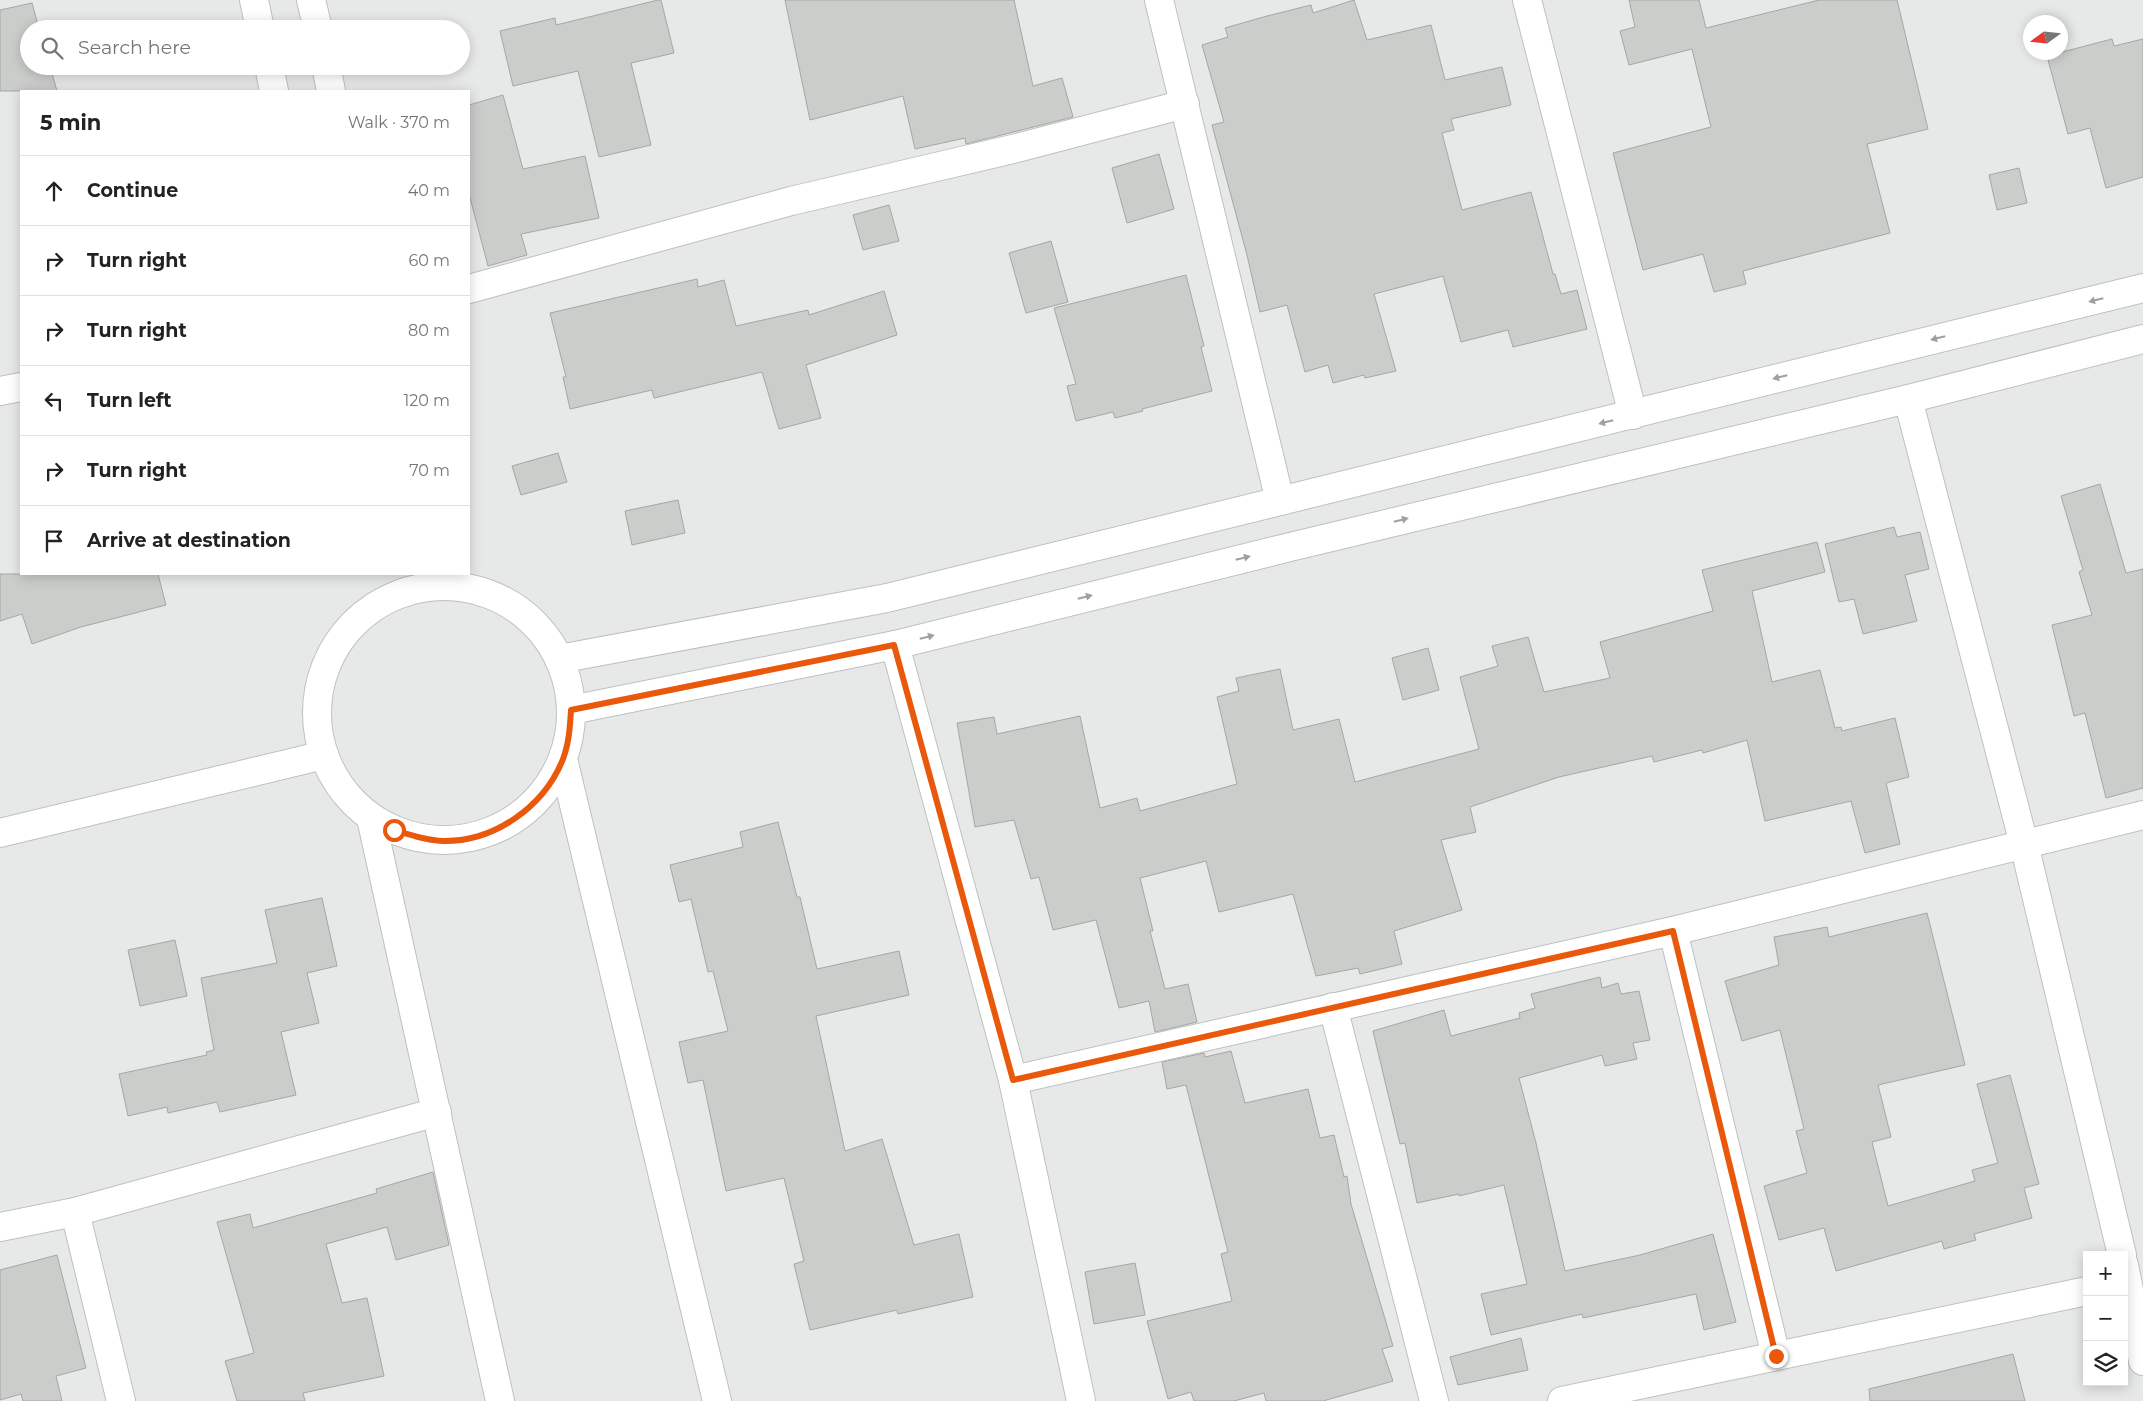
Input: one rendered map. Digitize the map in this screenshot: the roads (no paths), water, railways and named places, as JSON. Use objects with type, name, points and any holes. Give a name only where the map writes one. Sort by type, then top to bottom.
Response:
[{"type":"street","points":[[254,0],[258,20]]},
{"type":"street","points":[[311,0],[316,20]]},
{"type":"street","points":[[1159,0],[1280,501]]},
{"type":"street","points":[[1527,0],[1633,416]]},
{"type":"street","points":[[271,75],[274,90]]},
{"type":"street","points":[[328,75],[331,90]]},
{"type":"street","points":[[470,289],[791,202],[1017,148],[1185,104]]},
{"type":"street","points":[[558,659],[887,598],[1633,416],[1893,348],[2143,288]]},
{"type":"street","points":[[571,710],[894,645],[1290,547],[1908,399],[2143,339]]},
{"type":"street","points":[[0,392],[20,387]]},
{"type":"street","points":[[1908,399],[2024,844],[2121,1251]]},
{"type":"street","points":[[444,580],[492,595],[513,606],[531,620],[547,638],[558,659],[567,683],[571,710],[569,734],[563,759],[551,782],[535,802],[516,819],[493,831],[469,838],[435,840],[418,838],[394,830],[371,818],[352,800],[335,779],[324,755],[318,728],[318,701],[323,674],[334,649],[350,627],[370,609],[391,585],[420,588],[444,580]]},
{"type":"street","points":[[894,645],[1013,1080],[1081,1401]]},
{"type":"street","points":[[0,833],[324,755]]},
{"type":"street","points":[[563,759],[717,1401]]},
{"type":"street","points":[[1013,1080],[1673,931],[2143,815]]},
{"type":"street","points":[[371,818],[500,1401]]},
{"type":"street","points":[[1673,931],[1776,1356]]},
{"type":"street","points":[[1333,1007],[1434,1401]]},
{"type":"street","points":[[0,1227],[75,1212],[437,1112]]},
{"type":"street","points":[[75,1212],[121,1401]]},
{"type":"street","points":[[2130,1278],[2143,1361]]},
{"type":"street","points":[[1562,1401],[2083,1293]]}]
